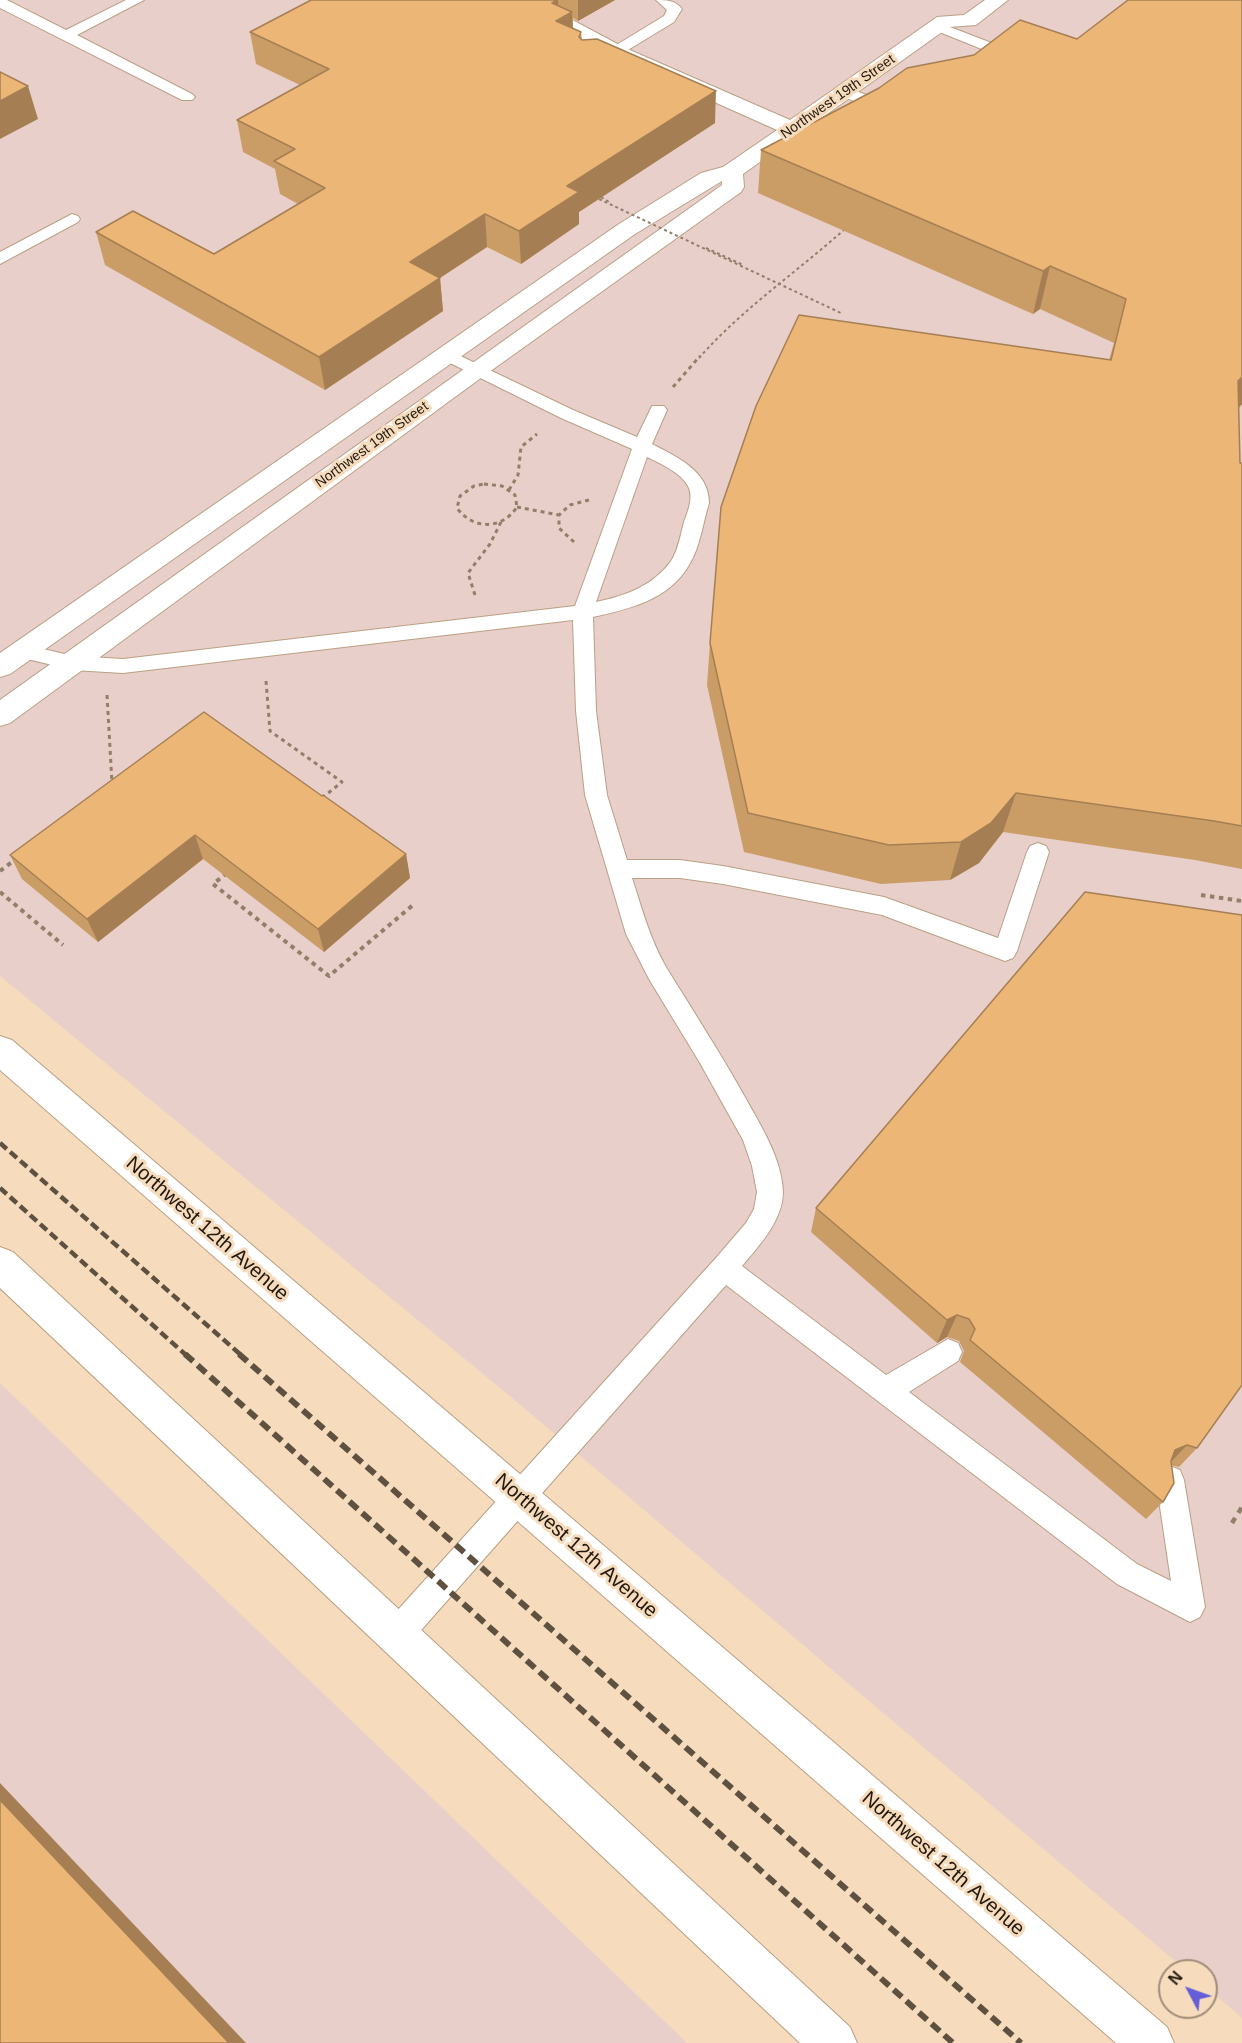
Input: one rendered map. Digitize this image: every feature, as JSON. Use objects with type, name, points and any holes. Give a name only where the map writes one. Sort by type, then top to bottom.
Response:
[{"type":"street","points":[[520,0],[616,51],[792,129]]},
{"type":"street","points":[[946,0],[934,9],[941,24],[969,21],[999,0]]},
{"type":"street","name":"Northwest 19th Street","points":[[0,667],[643,218],[709,178],[732,172],[941,24]]},
{"type":"street","name":"Northwest 19th Street","points":[[0,715],[733,187],[732,172]]},
{"type":"street","name":"Northwest 12th Avenue","points":[[0,1050],[1150,2043]]},
{"type":"street","points":[[0,1264],[834,2043]]},
{"type":"lane","points":[[64,36],[137,0]]},
{"type":"lane","points":[[590,68],[669,20],[675,9],[663,0]]},
{"type":"lane","points":[[0,2],[187,97]]},
{"type":"lane","points":[[941,24],[1010,54],[994,67]]},
{"type":"lane","points":[[845,92],[882,106],[904,102]]},
{"type":"lane","points":[[0,259],[72,219]]},
{"type":"lane","points":[[22,651],[73,663],[123,666],[583,612],[626,603],[640,597],[656,588],[681,563],[700,503],[700,492],[686,472],[642,446],[567,414],[448,355]]},
{"type":"lane","points":[[397,1634],[755,1231],[766,1210],[770,1192],[765,1166],[754,1137],[709,1056],[657,972],[638,934],[597,795],[590,750],[583,612],[642,446],[658,410]]},
{"type":"lane","points":[[617,869],[680,869],[723,874],[852,899],[884,906],[1005,951],[1038,852]]},
{"type":"lane","points":[[723,1268],[1127,1574],[1190,1607],[1170,1480]]},
{"type":"lane","points":[[885,1391],[948,1352]]},
{"type":"path","points":[[599,199],[844,314]]},
{"type":"path","points":[[658,410],[676,382],[725,328],[852,224]]},
{"type":"path","points":[[681,236],[743,266]]},
{"type":"path","points":[[509,490],[520,475],[518,466],[521,447],[545,430]]},
{"type":"path","points":[[493,484],[515,495],[518,507],[510,518],[502,522],[483,525],[473,523],[460,514],[457,502],[460,496],[474,486],[493,484]]},
{"type":"path","points":[[583,546],[565,536],[557,521],[564,508],[577,501],[592,500]]},
{"type":"path","points":[[518,507],[559,515]]},
{"type":"path","points":[[477,600],[470,586],[468,572],[475,559],[487,549],[502,522]]},
{"type":"path","points":[[266,679],[270,732],[342,782],[315,803]]},
{"type":"path","points":[[107,692],[112,789]]},
{"type":"path","points":[[0,872],[19,858]]},
{"type":"path","points":[[235,867],[213,884],[329,976],[413,905]]},
{"type":"path","points":[[0,892],[63,945]]},
{"type":"path","points":[[1201,895],[1242,901]]},
{"type":"path","points":[[1232,1523],[1242,1507]]},
{"type":"shaded area","points":[[0,0],[1242,0],[1242,2018],[1218,1997],[1218,1959],[1173,1959],[511,1397],[0,976]]},
{"type":"shaded area","points":[[0,1383],[687,2043],[0,2043]]},
{"type":"building","points":[[311,0],[557,0],[552,3],[572,12],[556,21],[581,32],[579,37],[582,40],[597,39],[716,91],[567,186],[579,192],[519,231],[485,214],[410,262],[440,278],[319,357],[96,232],[133,211],[214,254],[325,188],[274,161],[295,149],[237,120],[329,69],[250,32]]},
{"type":"building","points":[[1128,0],[1242,0],[1242,377],[1238,381],[1240,463],[1242,463],[1242,826],[1016,793],[991,823],[961,842],[889,845],[748,813],[710,643],[721,507],[756,406],[799,315],[1111,360],[1126,299],[1050,266],[1043,271],[761,150],[879,88],[907,68],[974,55],[1020,20],[1077,39]]},
{"type":"building","points":[[0,72],[28,86],[0,101]]},
{"type":"building","points":[[204,712],[406,854],[318,929],[195,835],[87,919],[10,855]]},
{"type":"building","points":[[1085,892],[1242,915],[1242,1385],[1197,1448],[1187,1445],[1175,1450],[1171,1461],[1174,1483],[1163,1502],[970,1340],[975,1329],[969,1319],[957,1315],[947,1320],[816,1208]]},
{"type":"building","points":[[0,1800],[229,2043],[0,2043]]},
{"type":"railway","points":[[0,1143],[241,1355]]},
{"type":"railway","points":[[0,1188],[186,1355]]},
{"type":"railway","points":[[185,1354],[953,2043]]},
{"type":"railway","points":[[239,1354],[1021,2043]]}]
